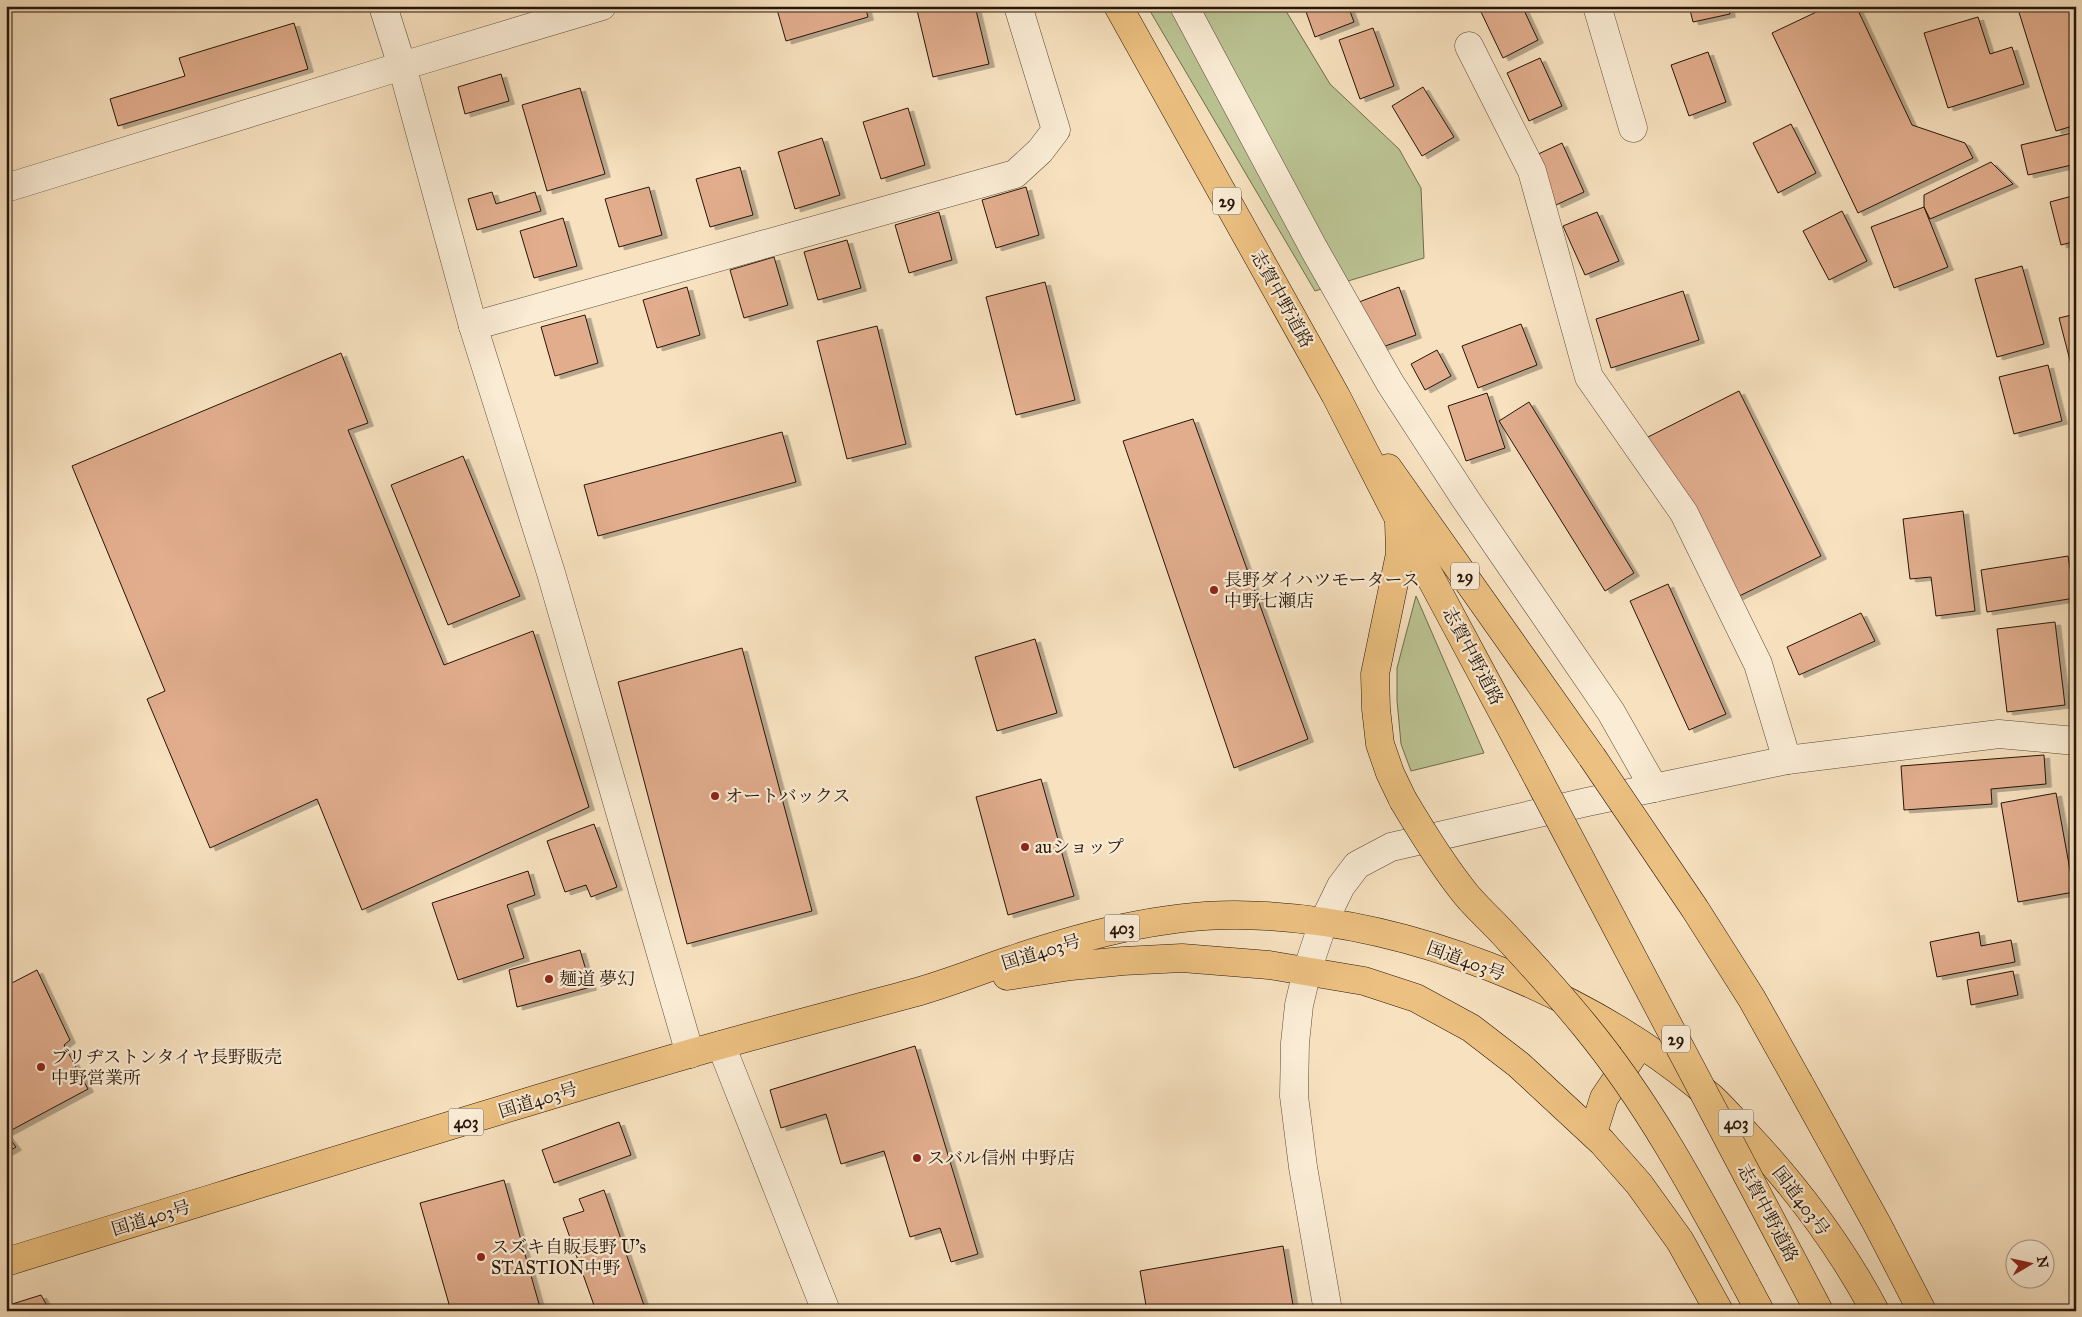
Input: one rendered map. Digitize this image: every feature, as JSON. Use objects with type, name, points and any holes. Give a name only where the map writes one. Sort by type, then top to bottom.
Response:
[{"type":"main road","name":"志賀中野道路","points":[[1118,6],[1336,396],[1398,517],[1819,1311]]},
{"type":"main road","name":"29","points":[[1336,396],[1592,757],[1695,909],[1746,990],[1799,1083],[1877,1224],[1922,1311]]},
{"type":"main road","name":"29","points":[[1398,517],[1400,554],[1375,674],[1380,744],[1390,773],[1403,800],[1432,848],[1465,893],[1562,999],[1620,1071],[1660,1132],[1760,1311]]},
{"type":"main road","name":"国道403号","points":[[6,1262],[690,1054],[929,989],[1015,959],[1103,932],[1141,924],[1235,915],[1323,923],[1390,936],[1432,948],[1494,969],[1608,1022],[1714,1100],[1761,1150],[1816,1217],[1875,1311]]},
{"type":"main road","name":"国道403号","points":[[929,989],[1071,966],[1133,960],[1182,958],[1269,965],[1364,981],[1416,998],[1470,1028],[1519,1065],[1593,1133],[1639,1184],[1669,1227],[1720,1311]]},
{"type":"main road","points":[[1593,1133],[1604,1098],[1627,1062],[1641,1046]]},
{"type":"street","points":[[383,6],[402,66],[473,326],[551,573],[690,1054]]},
{"type":"street","points":[[6,188],[602,6]]},
{"type":"street","points":[[473,326],[1015,174],[1040,151],[1056,130],[1018,6]]},
{"type":"street","points":[[1184,6],[1314,249],[1390,383],[1466,500],[1610,712],[1654,788]]},
{"type":"street","points":[[1597,6],[1633,128]]},
{"type":"street","points":[[1469,46],[1532,171],[1589,377],[1684,513],[1758,664],[1787,760]]},
{"type":"street","points":[[1328,1311],[1303,1166],[1294,1096],[1294,1043],[1299,1005],[1307,972],[1323,923],[1341,886],[1357,865],[1391,847],[1787,760],[1999,734],[2076,741]]},
{"type":"street","points":[[721,1045],[826,1311]]},
{"type":"green space","points":[[1147,6],[1283,6],[1330,84],[1399,149],[1421,188],[1424,258],[1315,291]]},
{"type":"green space","points":[[1416,596],[1484,753],[1411,771],[1401,744],[1397,700],[1397,668]]},
{"type":"building","points":[[776,6],[865,6],[868,17],[786,41]]},
{"type":"building","points":[[916,6],[975,6],[989,64],[933,77]]},
{"type":"building","points":[[1304,6],[1348,6],[1354,22],[1315,37]]},
{"type":"building","points":[[1494,6],[1522,6],[1538,40],[1503,58],[1481,12]]},
{"type":"building","points":[[1689,6],[1728,6],[1730,14],[1693,22]]},
{"type":"building","points":[[1829,6],[1856,6],[1912,125],[1965,143],[1973,158],[1858,213],[1772,33]]},
{"type":"building","points":[[2017,6],[2076,6],[2076,125],[2056,131]]},
{"type":"building","points":[[1978,17],[1990,54],[2012,47],[2024,84],[1948,108],[1924,33]]},
{"type":"building","points":[[294,23],[308,69],[118,126],[110,99],[185,76],[179,58]]},
{"type":"building","points":[[1373,28],[1394,86],[1360,99],[1339,40]]},
{"type":"building","points":[[1708,52],[1726,102],[1689,116],[1671,65]]},
{"type":"building","points":[[1540,58],[1562,106],[1529,121],[1507,73]]},
{"type":"building","points":[[501,74],[509,101],[465,114],[458,87]]},
{"type":"building","points":[[1423,87],[1454,137],[1422,156],[1392,106]]},
{"type":"building","points":[[580,88],[605,174],[547,191],[522,105]]},
{"type":"building","points":[[908,108],[925,165],[881,179],[863,122]]},
{"type":"building","points":[[1791,124],[1816,173],[1778,193],[1753,143]]},
{"type":"building","points":[[2076,132],[2076,164],[2028,175],[2021,145]]},
{"type":"building","points":[[822,138],[840,195],[795,209],[778,152]]},
{"type":"building","points":[[1562,143],[1584,192],[1556,205],[1534,156]]},
{"type":"building","points":[[1991,162],[2013,184],[1930,219],[1924,207],[1924,195]]},
{"type":"building","points":[[740,167],[753,215],[710,227],[696,179]]},
{"type":"building","points":[[649,187],[662,235],[619,247],[605,199]]},
{"type":"building","points":[[1026,187],[1039,235],[996,248],[982,200]]},
{"type":"building","points":[[492,192],[496,204],[535,192],[541,211],[477,230],[468,199]]},
{"type":"building","points":[[2076,195],[2076,241],[2061,245],[2050,202]]},
{"type":"building","points":[[1924,207],[1948,267],[1894,288],[1871,227]]},
{"type":"building","points":[[1842,211],[1867,261],[1829,280],[1803,231]]},
{"type":"building","points":[[939,212],[952,260],[909,273],[895,225]]},
{"type":"building","points":[[1597,212],[1619,261],[1585,275],[1563,226]]},
{"type":"building","points":[[563,218],[577,266],[534,278],[520,231]]},
{"type":"building","points":[[847,240],[861,288],[818,300],[804,252]]},
{"type":"building","points":[[774,257],[788,305],[744,318],[730,270]]},
{"type":"building","points":[[2022,266],[2044,344],[1997,357],[1975,279]]},
{"type":"building","points":[[1045,282],[1075,400],[1016,415],[986,297]]},
{"type":"building","points":[[687,287],[700,335],[657,348],[643,300]]},
{"type":"building","points":[[1399,287],[1416,335],[1377,349],[1359,302]]},
{"type":"building","points":[[1683,291],[1699,340],[1611,368],[1596,319]]},
{"type":"building","points":[[2076,314],[2076,375],[2074,376],[2059,318]]},
{"type":"building","points":[[585,315],[598,363],[555,376],[541,327]]},
{"type":"building","points":[[1521,324],[1537,365],[1478,388],[1462,346]]},
{"type":"building","points":[[877,326],[906,444],[847,459],[817,341]]},
{"type":"building","points":[[1437,350],[1451,376],[1425,390],[1411,364]]},
{"type":"building","points":[[341,353],[368,423],[348,430],[444,665],[533,631],[589,807],[362,910],[317,799],[210,848],[147,699],[165,691],[72,466]]},
{"type":"building","points":[[2048,365],[2062,421],[2014,434],[1999,377]]},
{"type":"building","points":[[1739,391],[1821,556],[1727,602],[1646,438]]},
{"type":"building","points":[[1487,393],[1505,448],[1466,461],[1448,406]]},
{"type":"building","points":[[1529,402],[1634,573],[1605,591],[1499,421]]},
{"type":"building","name":"長野ダイハツモータース 中野七瀬店","points":[[1193,419],[1308,739],[1234,768],[1123,441]]},
{"type":"building","points":[[782,432],[796,482],[598,536],[584,485]]},
{"type":"building","points":[[463,456],[520,596],[448,625],[391,485]]},
{"type":"building","points":[[1963,511],[1975,611],[1936,616],[1931,577],[1910,579],[1903,519]]},
{"type":"building","points":[[2068,556],[2075,598],[1987,612],[1981,570]]},
{"type":"building","points":[[1668,584],[1726,714],[1689,730],[1630,601]]},
{"type":"building","points":[[1861,613],[1875,641],[1799,675],[1787,647]]},
{"type":"building","points":[[2055,622],[2065,705],[2007,712],[1997,629]]},
{"type":"building","points":[[1035,639],[1057,713],[997,731],[975,657]]},
{"type":"building","name":"オートバックス","points":[[742,648],[812,911],[687,944],[618,682]]},
{"type":"building","points":[[2044,755],[2046,784],[1991,789],[1992,804],[1904,810],[1901,766]]},
{"type":"building","name":"auショップ","points":[[1041,779],[1074,896],[1008,915],[976,797]]},
{"type":"building","points":[[2056,793],[2074,892],[2018,902],[2001,803]]},
{"type":"building","points":[[594,824],[617,887],[591,897],[586,885],[565,892],[547,841]]},
{"type":"building","points":[[528,871],[535,895],[507,905],[524,958],[458,980],[432,903]]},
{"type":"building","points":[[1979,932],[1981,946],[2011,940],[2015,962],[1937,977],[1930,942]]},
{"type":"building","name":"麺道 夢幻","points":[[580,950],[591,987],[517,1007],[509,970]]},
{"type":"building","name":"ブリヂストンタイヤ長野販売 中野営業所","points":[[37,970],[70,1040],[64,1045],[88,1089],[6,1133],[6,986]]},
{"type":"building","points":[[2013,971],[2018,995],[1971,1005],[1967,980]]},
{"type":"building","name":"スバル信州 中野店","points":[[915,1046],[978,1254],[951,1262],[940,1228],[910,1237],[884,1151],[841,1164],[826,1114],[781,1128],[770,1090]]},
{"type":"building","points":[[619,1122],[631,1155],[554,1183],[542,1150]]},
{"type":"building","points":[[6,1134],[16,1147],[6,1153]]},
{"type":"building","name":"スズキ自販長野 U's STASTION中野","points":[[504,1180],[541,1311],[451,1311],[420,1203]]},
{"type":"building","points":[[604,1190],[646,1311],[596,1311],[563,1218],[584,1211],[579,1199]]},
{"type":"building","points":[[1283,1246],[1294,1311],[1147,1311],[1140,1271]]},
{"type":"building","points":[[41,1295],[50,1311],[6,1311],[6,1306]]},
{"type":"place","name":"長野ダイハツモータース 中野七瀬店","points":[[1214,590]]},
{"type":"place","name":"オートバックス","points":[[715,796]]},
{"type":"place","name":"auショップ","points":[[1025,847]]},
{"type":"place","name":"麺道 夢幻","points":[[549,979]]},
{"type":"place","name":"ブリヂストンタイヤ長野販売 中野営業所","points":[[41,1067]]},
{"type":"place","name":"スバル信州 中野店","points":[[917,1158]]},
{"type":"place","name":"スズキ自販長野 U's STASTION中野","points":[[481,1257]]}]
